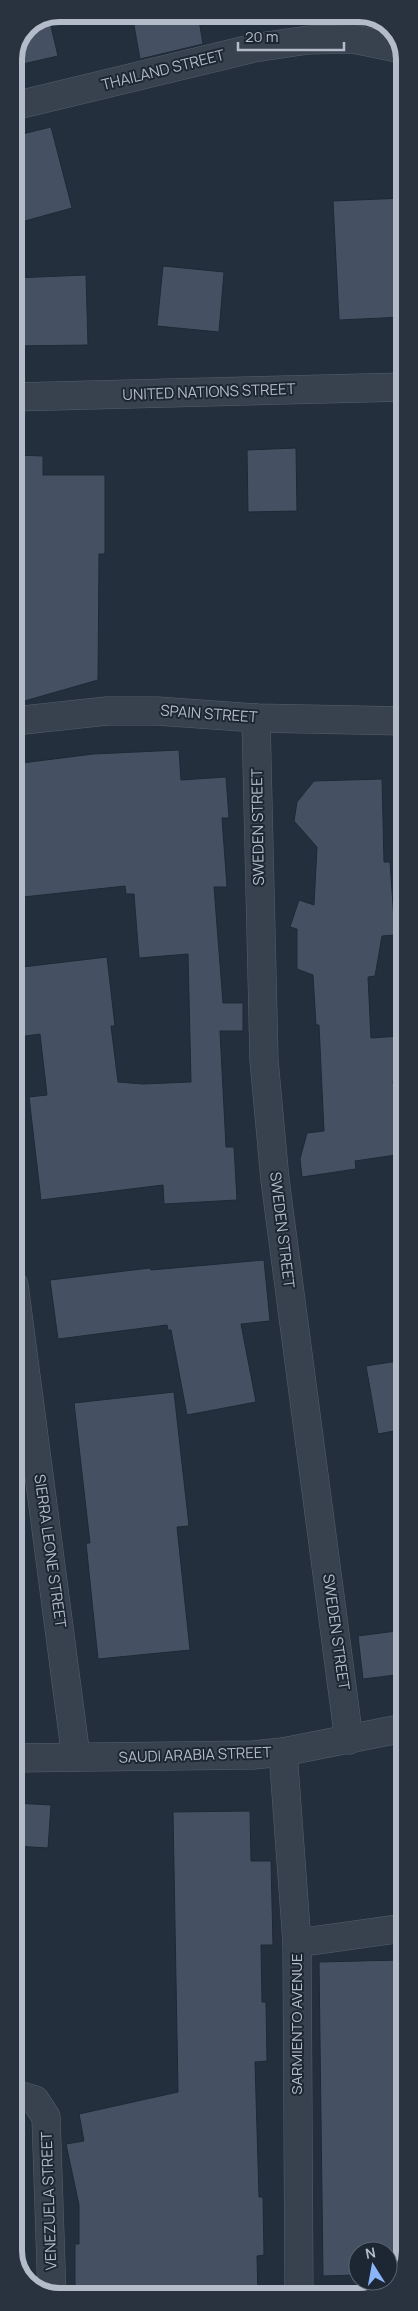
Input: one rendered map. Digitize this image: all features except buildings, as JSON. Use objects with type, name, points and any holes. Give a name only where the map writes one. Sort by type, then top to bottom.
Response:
[{"type":"street","name":"THAILAND STREET","points":[[23,104],[254,48],[308,40],[353,39],[394,47]]},
{"type":"street","name":"UNITED NATIONS STREET","points":[[23,397],[395,387]]},
{"type":"street","name":"SPAIN STREET","points":[[23,721],[107,711],[157,711],[256,718],[395,721]]},
{"type":"street","name":"SWEDEN STREET","points":[[256,718],[264,1060],[268,1104],[275,1180],[349,1740]]},
{"type":"street","name":"SIERRA LEONE STREET","points":[[23,1353],[76,1757]]},
{"type":"street","name":"SAUDI ARABIA STREET","points":[[23,1758],[223,1757],[283,1752],[396,1730]]},
{"type":"street","name":"SARMIENTO AVENUE","points":[[283,1752],[297,1943],[299,2288]]},
{"type":"street","points":[[297,1943],[396,1929]]},
{"type":"street","name":"VENEZUELA STREET","points":[[23,2097],[35,2100],[46,2118],[52,2287]]}]
